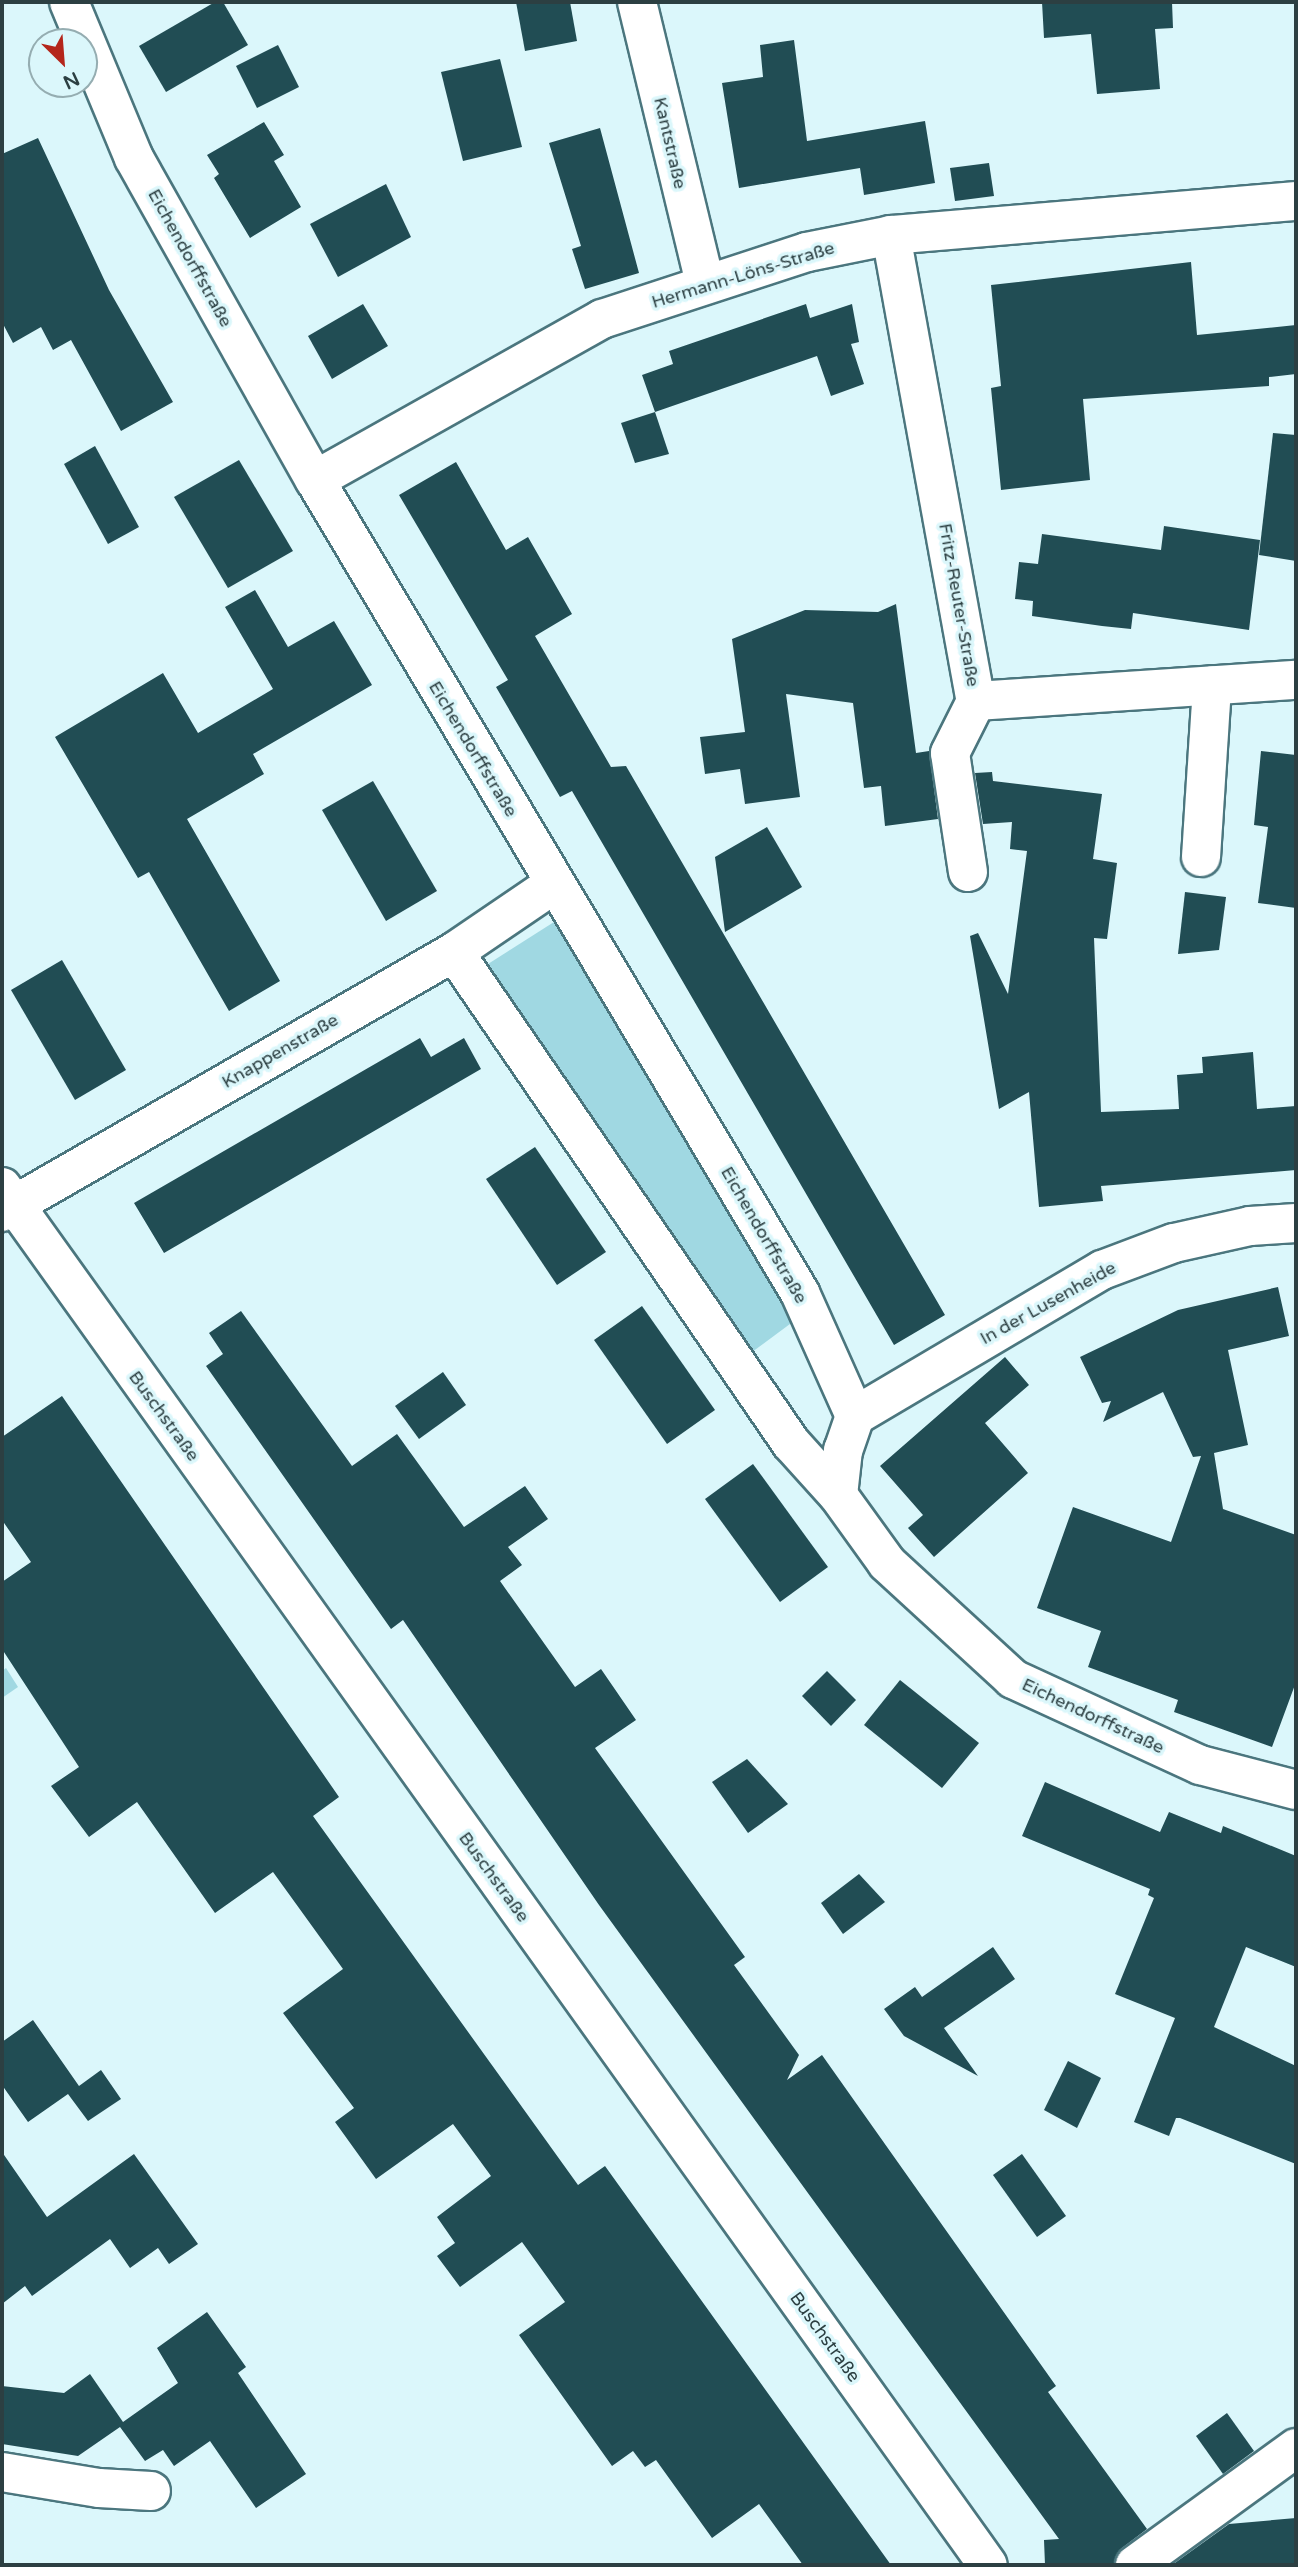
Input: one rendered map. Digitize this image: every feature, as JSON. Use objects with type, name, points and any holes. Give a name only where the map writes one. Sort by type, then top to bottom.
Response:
[{"type":"street","name":"Eichendorffstraße","points":[[69,2],[134,158],[315,480],[800,1293],[855,1416]]},
{"type":"street","name":"Kantstraße","points":[[637,2],[705,284]]},
{"type":"street","name":"Hermann-Löns-Straße","points":[[315,480],[602,318],[807,253],[891,235],[1296,201]]},
{"type":"street","name":"Fritz-Reuter-Straße","points":[[891,235],[976,701],[1296,680]]},
{"type":"street","points":[[1201,857],[1212,685]]},
{"type":"street","points":[[968,873],[950,753],[976,701]]},
{"type":"street","name":"Knappenstraße","points":[[6,1202],[454,952],[554,884]]},
{"type":"street","name":"Eichendorffstraße","points":[[454,952],[791,1443],[838,1494],[887,1563],[1013,1679],[1200,1765],[1296,1790]]},
{"type":"street","name":"Buschstraße","points":[[6,1202],[988,2565]]},
{"type":"street","name":"In der Lusenheide","points":[[855,1416],[1102,1270],[1174,1243],[1250,1226],[1296,1223]]},
{"type":"street","points":[[838,1494],[843,1450],[855,1416]]},
{"type":"street","points":[[1135,2565],[1296,2448]]},
{"type":"street","points":[[2,2472],[99,2488],[151,2491]]},
{"type":"shaded area","points":[[554,922],[794,1321],[748,1355],[488,964]]},
{"type":"shaded area","points":[[6,1668],[18,1687],[2,1698],[2,1671]]},
{"type":"building","points":[[215,2],[223,2],[248,45],[166,92],[139,46]]},
{"type":"building","points":[[516,2],[570,2],[577,41],[525,51]]},
{"type":"building","points":[[1042,2],[1172,2],[1173,28],[1155,29],[1160,89],[1097,94],[1091,34],[1044,38]]},
{"type":"building","points":[[794,40],[807,141],[925,121],[935,183],[864,195],[860,168],[739,188],[722,83],[763,77],[760,45]]},
{"type":"building","points":[[278,45],[299,87],[257,108],[236,66]]},
{"type":"building","points":[[500,59],[522,147],[463,161],[441,72]]},
{"type":"building","points":[[264,122],[284,155],[274,161],[301,207],[250,238],[214,178],[219,174],[207,155]]},
{"type":"building","points":[[600,128],[639,273],[585,289],[572,249],[581,246],[549,143]]},
{"type":"building","points":[[38,138],[109,290],[173,402],[121,431],[71,340],[53,350],[41,327],[13,343],[2,322],[2,154]]},
{"type":"building","points":[[989,163],[994,196],[955,201],[950,168]]},
{"type":"building","points":[[386,184],[411,237],[338,277],[310,224]]},
{"type":"building","points":[[1191,262],[1197,335],[1296,325],[1296,374],[1269,377],[1269,386],[1083,399],[1090,480],[1001,490],[991,388],[1001,386],[991,285]]},
{"type":"building","points":[[363,304],[388,346],[332,379],[308,336]]},
{"type":"building","points":[[806,304],[810,318],[852,304],[859,342],[851,344],[864,384],[831,396],[817,356],[655,412],[642,375],[673,364],[669,351]]},
{"type":"building","points":[[655,412],[669,454],[635,463],[621,423]]},
{"type":"building","points":[[1273,433],[1296,435],[1296,561],[1259,555]]},
{"type":"building","points":[[95,446],[139,527],[108,544],[64,464]]},
{"type":"building","points":[[239,460],[293,551],[228,588],[174,497]]},
{"type":"building","points":[[456,462],[506,550],[528,537],[572,614],[535,636],[611,767],[626,766],[945,1315],[894,1345],[572,791],[560,797],[496,687],[508,680],[399,495]]},
{"type":"building","points":[[1164,526],[1260,540],[1249,630],[1133,613],[1131,629],[1102,626],[1032,616],[1033,601],[1015,599],[1019,562],[1038,564],[1042,534],[1161,550]]},
{"type":"building","points":[[255,590],[288,647],[334,621],[372,685],[253,754],[264,774],[187,819],[280,981],[229,1011],[149,872],[138,878],[55,737],[163,673],[198,733],[273,689],[225,607]]},
{"type":"building","points":[[896,604],[916,753],[929,751],[938,819],[885,826],[881,786],[864,788],[853,703],[786,694],[800,797],[745,804],[740,769],[705,774],[700,737],[745,732],[732,639],[805,610],[878,612]]},
{"type":"building","points":[[1261,751],[1296,755],[1296,908],[1258,903],[1268,827],[1254,825]]},
{"type":"building","points":[[992,772],[993,781],[1102,794],[1093,859],[1117,863],[1107,939],[1094,938],[1101,1112],[1179,1109],[1177,1075],[1203,1073],[1202,1057],[1253,1052],[1257,1109],[1296,1106],[1296,1170],[1101,1186],[1103,1201],[1039,1207],[1029,1092],[999,1109],[970,936],[978,933],[1008,994],[1027,851],[1010,849],[1012,822],[983,824],[975,773]]},
{"type":"building","points":[[373,781],[437,891],[386,921],[322,810]]},
{"type":"building","points":[[767,827],[802,887],[725,932],[715,857]]},
{"type":"building","points":[[1185,892],[1226,897],[1219,950],[1178,954]]},
{"type":"building","points":[[62,960],[126,1070],[75,1100],[11,990]]},
{"type":"building","points":[[420,1038],[431,1057],[464,1038],[481,1069],[164,1253],[134,1203]]},
{"type":"building","points":[[535,1147],[606,1252],[557,1285],[486,1179]]},
{"type":"building","points":[[1278,1287],[1289,1336],[1228,1350],[1248,1445],[1214,1453],[1223,1509],[1296,1535],[1296,1682],[1272,1747],[1174,1712],[1178,1700],[1088,1667],[1101,1631],[1037,1608],[1073,1507],[1171,1542],[1201,1456],[1193,1457],[1163,1392],[1103,1422],[1111,1401],[1102,1403],[1080,1357],[1178,1310]]},
{"type":"building","points":[[642,1306],[715,1410],[667,1444],[594,1340]]},
{"type":"building","points":[[241,1311],[352,1466],[397,1434],[464,1527],[525,1486],[548,1519],[508,1547],[522,1565],[500,1581],[575,1687],[601,1669],[636,1720],[595,1748],[745,1957],[734,1965],[799,2055],[787,2080],[822,2055],[1056,2386],[1048,2392],[1147,2529],[1122,2548],[1113,2565],[1045,2565],[1044,2540],[1059,2539],[599,1905],[403,1620],[391,1629],[206,1366],[223,1354],[209,1333]]},
{"type":"building","points":[[1005,1357],[1029,1385],[985,1423],[1028,1473],[934,1557],[908,1528],[923,1515],[880,1466]]},
{"type":"building","points":[[443,1372],[466,1405],[419,1439],[395,1406]]},
{"type":"building","points":[[62,1396],[339,1797],[313,1816],[578,2185],[605,2166],[891,2565],[803,2565],[759,2504],[712,2538],[656,2460],[645,2467],[633,2451],[612,2466],[519,2335],[565,2302],[522,2242],[460,2287],[437,2256],[455,2243],[437,2217],[491,2176],[453,2124],[376,2179],[335,2122],[354,2108],[283,2013],[343,1969],[273,1872],[215,1913],[137,1802],[89,1837],[51,1786],[79,1767],[2,1649],[2,1582],[31,1562],[2,1520],[2,1437]]},
{"type":"building","points":[[753,1464],[828,1567],[780,1602],[705,1499]]},
{"type":"building","points":[[827,1671],[856,1700],[831,1726],[802,1696]]},
{"type":"building","points":[[900,1680],[979,1743],[942,1788],[864,1725]]},
{"type":"building","points":[[747,1759],[788,1804],[748,1833],[712,1782]]},
{"type":"building","points":[[1045,1782],[1160,1832],[1169,1812],[1221,1833],[1223,1826],[1296,1856],[1296,1967],[1246,1947],[1214,2027],[1296,2066],[1296,2164],[1180,2118],[1176,2118],[1169,2136],[1134,2122],[1175,2018],[1115,1994],[1154,1898],[1148,1895],[1150,1889],[1022,1836]]},
{"type":"building","points":[[859,1874],[885,1902],[843,1934],[821,1903]]},
{"type":"building","points":[[993,1947],[1015,1979],[944,2028],[978,2076],[904,2036],[884,2009],[915,1987],[922,1997]]},
{"type":"building","points":[[33,2020],[79,2086],[101,2070],[121,2099],[88,2121],[68,2094],[28,2122],[2,2085],[2,2042]]},
{"type":"building","points":[[1068,2061],[1101,2078],[1077,2128],[1044,2110]]},
{"type":"building","points":[[2,2152],[47,2217],[134,2154],[198,2244],[169,2264],[158,2248],[130,2268],[110,2239],[32,2296],[25,2286],[2,2304]]},
{"type":"building","points":[[1022,2154],[1066,2216],[1037,2237],[993,2175]]},
{"type":"building","points":[[207,2312],[246,2367],[238,2373],[306,2474],[256,2508],[210,2441],[174,2466],[163,2450],[145,2461],[120,2427],[78,2456],[2,2444],[2,2386],[64,2393],[90,2374],[123,2422],[178,2383],[157,2348]]},
{"type":"building","points":[[1227,2413],[1254,2451],[1223,2474],[1196,2436]]},
{"type":"building","points":[[1296,2518],[1296,2565],[1172,2565],[1229,2524]]}]
